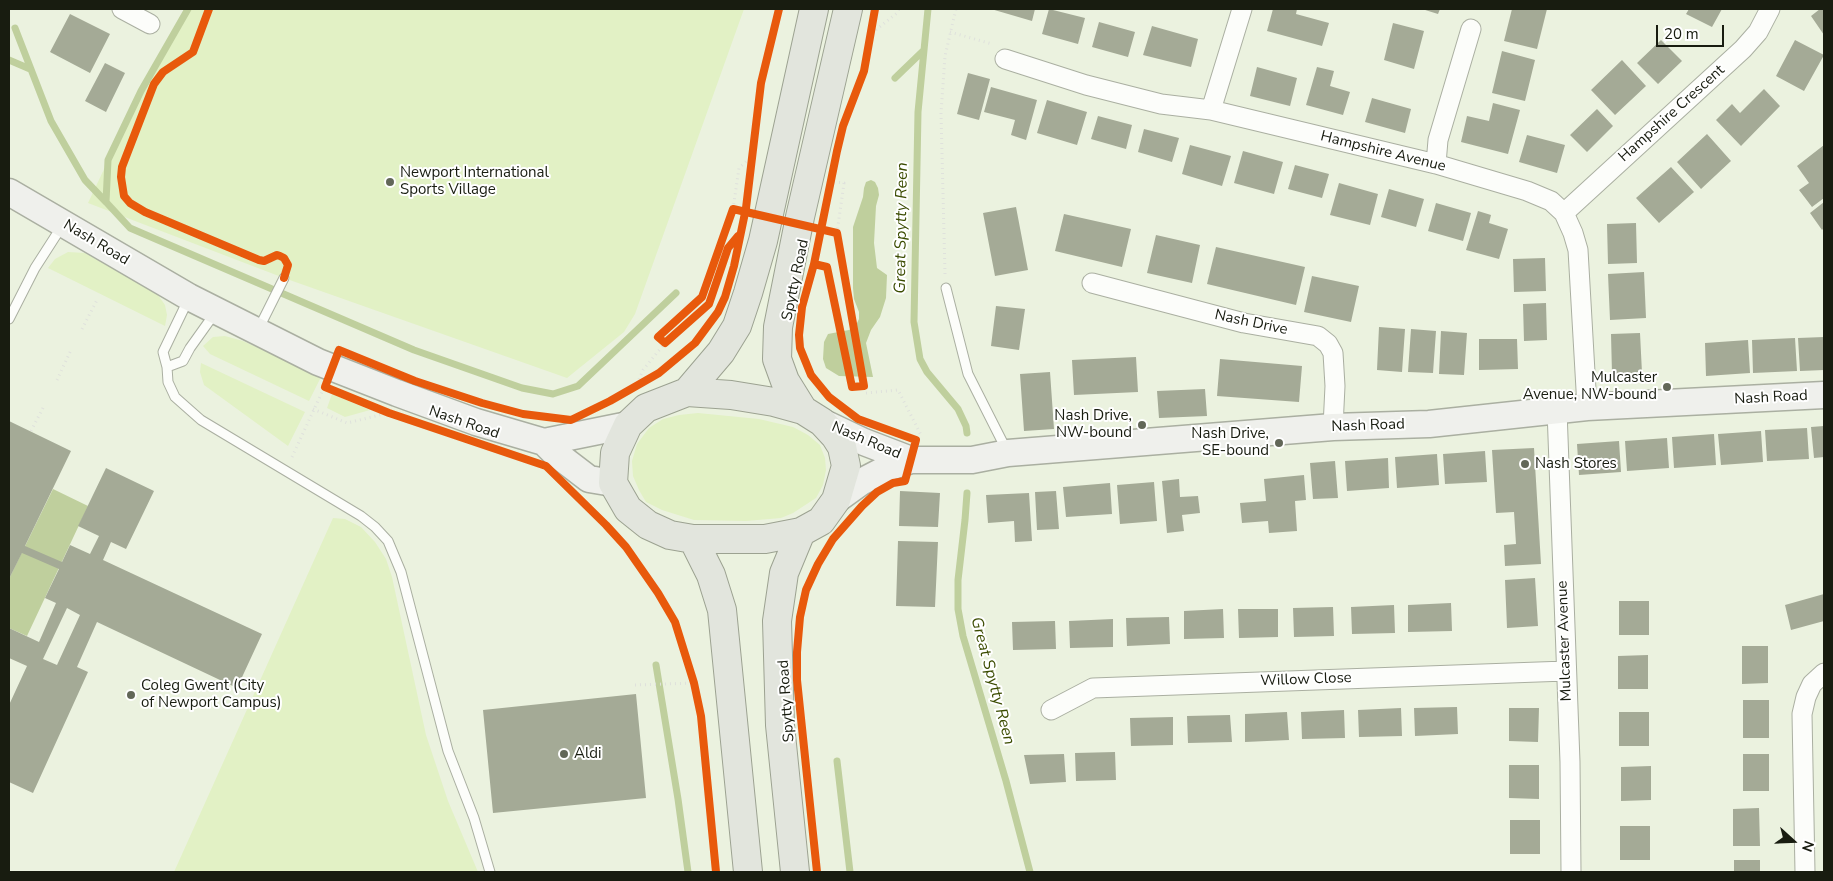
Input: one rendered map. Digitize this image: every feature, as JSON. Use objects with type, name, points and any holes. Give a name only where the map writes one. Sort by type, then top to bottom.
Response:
[{"type":"main road","points":[[687,392],[721,352],[737,326],[748,294],[763,241],[814,9]]},
{"type":"main road","name":"Spytty Road","points":[[613,483],[628,509],[648,525],[670,535],[693,539],[765,539],[801,532],[821,521],[836,500],[846,466],[842,447],[835,436],[812,416],[785,381],[777,359],[778,327],[800,217],[848,9]]},
{"type":"main road","points":[[613,483],[615,453],[628,425],[646,408],[687,392],[731,395],[774,402],[812,416]]},
{"type":"main road","name":"Spytty Road","points":[[795,872],[780,725],[777,620],[784,573],[801,532]]},
{"type":"main road","points":[[693,539],[711,575],[722,610],[748,872]]},
{"type":"street","points":[[122,9],[150,24]]},
{"type":"street","points":[[1211,110],[1242,9]]},
{"type":"street","name":"Hampshire Crescent","points":[[1564,213],[1744,49],[1758,32],[1770,9]]},
{"type":"street","points":[[1436,164],[1438,140],[1471,29]]},
{"type":"street","name":"Hampshire Avenue","points":[[1005,59],[1086,85],[1161,104],[1211,110],[1436,164],[1527,191],[1552,201],[1564,213],[1574,233],[1578,250],[1587,407]]},
{"type":"street","name":"Nash Road","points":[[9,192],[189,297],[257,332],[330,382],[432,406],[544,442],[555,453],[589,479],[613,483]]},
{"type":"street","name":"Nash Drive","points":[[1092,283],[1244,324],[1318,336],[1328,344],[1333,353],[1335,386],[1333,427]]},
{"type":"street","name":"Nash Road","points":[[836,500],[861,482],[890,467],[922,460],[972,460],[1008,453],[1333,427],[1429,424],[1587,407],[1824,395]]},
{"type":"street","name":"Mulcaster Avenue","points":[[1557,410],[1570,762],[1571,872]]},
{"type":"street","name":"Nash Road","points":[[812,416],[864,442],[922,460]]},
{"type":"street","name":"Nash Road","points":[[544,442],[628,425]]},
{"type":"street","name":"Willow Close","points":[[1051,710],[1094,688],[1566,671]]},
{"type":"street","points":[[1805,872],[1802,714],[1806,697],[1812,684],[1824,673]]},
{"type":"lane","points":[[9,319],[35,268],[64,224]]},
{"type":"lane","points":[[257,332],[284,278]]},
{"type":"lane","points":[[946,288],[968,374],[1008,453]]},
{"type":"lane","points":[[189,297],[163,352],[168,382],[175,397],[201,420],[360,516],[375,527],[388,541],[401,572],[448,751],[474,818],[490,872]]},
{"type":"lane","points":[[167,367],[183,361],[216,311]]},
{"type":"path","points":[[872,33],[897,13],[899,9]]},
{"type":"path","points":[[946,288],[940,113],[943,75],[956,9]]},
{"type":"path","points":[[870,43],[874,17]]},
{"type":"path","points":[[950,32],[1004,48],[1005,59]]},
{"type":"path","points":[[750,173],[752,153]]},
{"type":"path","points":[[730,218],[739,168],[752,153]]},
{"type":"path","points":[[828,190],[831,177],[844,183],[837,233],[839,243]]},
{"type":"path","points":[[733,209],[742,211]]},
{"type":"path","points":[[828,231],[837,233]]},
{"type":"path","points":[[82,329],[97,300]]},
{"type":"path","points":[[658,337],[665,344]]},
{"type":"path","points":[[636,386],[644,370],[672,337]]},
{"type":"path","points":[[57,380],[72,350]]},
{"type":"path","points":[[627,391],[651,377]]},
{"type":"path","points":[[293,454],[313,409],[330,382]]},
{"type":"path","points":[[865,389],[898,390],[922,460]]},
{"type":"path","points":[[31,431],[44,406]]},
{"type":"path","points":[[313,409],[348,423],[389,413]]},
{"type":"path","points":[[380,409],[389,413]]},
{"type":"path","points":[[635,685],[694,683]]},
{"type":"shaded area","name":"Newport International Sports Village","points":[[188,9],[744,9],[635,314],[624,332],[567,378],[284,278],[88,203],[141,91]]},
{"type":"shaded area","points":[[871,180],[875,182],[879,195],[876,206],[874,243],[877,268],[887,275],[886,298],[880,317],[871,330],[866,343],[873,377],[839,376],[826,368],[823,359],[824,342],[828,334],[849,330],[856,325],[859,319],[853,288],[853,227],[866,182]]},
{"type":"shaded area","points":[[68,252],[85,253],[158,295],[165,305],[167,315],[165,326],[48,268],[55,259]]},
{"type":"shaded area","points":[[225,336],[243,341],[321,377],[309,401],[210,354],[203,346],[213,337]]},
{"type":"shaded area","points":[[201,363],[305,412],[288,446],[204,385],[200,372]]},
{"type":"shaded area","points":[[332,394],[370,410],[345,417],[327,408]]},
{"type":"shaded area","points":[[698,413],[759,419],[793,427],[808,435],[820,445],[825,458],[826,470],[823,485],[816,498],[793,513],[781,518],[746,521],[694,520],[662,510],[646,502],[633,476],[632,461],[637,444],[649,428],[663,419]]},
{"type":"shaded area","points":[[53,489],[88,506],[27,636],[9,628],[9,579]]},
{"type":"shaded area","points":[[333,518],[345,519],[361,527],[375,542],[386,559],[392,577],[426,735],[448,801],[478,872],[174,872]]},
{"type":"building","points":[[991,9],[1035,9],[1032,21]]},
{"type":"building","points":[[1049,9],[1085,18],[1078,44],[1042,34]]},
{"type":"building","points":[[1273,9],[1297,9],[1296,14],[1329,23],[1322,46],[1267,31]]},
{"type":"building","points":[[1422,9],[1440,9],[1438,14]]},
{"type":"building","points":[[1512,9],[1547,9],[1537,49],[1504,41]]},
{"type":"building","points":[[1689,9],[1722,9],[1712,27],[1686,14]]},
{"type":"building","points":[[1820,9],[1824,9],[1824,35],[1811,16]]},
{"type":"building","points":[[70,14],[110,34],[90,73],[50,52]]},
{"type":"building","points":[[1099,22],[1135,32],[1128,57],[1092,47]]},
{"type":"building","points":[[1393,23],[1424,31],[1414,69],[1384,60]]},
{"type":"building","points":[[1152,26],[1198,39],[1191,67],[1143,55]]},
{"type":"building","points":[[1661,40],[1682,61],[1658,84],[1637,63]]},
{"type":"building","points":[[1795,40],[1824,55],[1804,91],[1776,76]]},
{"type":"building","points":[[1502,51],[1535,60],[1525,101],[1492,93]]},
{"type":"building","points":[[1622,60],[1646,86],[1615,115],[1591,90]]},
{"type":"building","points":[[105,63],[125,73],[106,112],[85,101]]},
{"type":"building","points":[[1257,67],[1297,78],[1290,106],[1250,96]]},
{"type":"building","points":[[1317,67],[1334,71],[1330,86],[1350,92],[1343,115],[1306,105]]},
{"type":"building","points":[[968,73],[990,79],[979,120],[957,114]]},
{"type":"building","points":[[991,87],[1037,100],[1026,140],[1011,135],[1015,120],[984,112]]},
{"type":"building","points":[[1764,89],[1780,106],[1741,146],[1716,120],[1732,104],[1740,113]]},
{"type":"building","points":[[1372,98],[1411,109],[1405,133],[1365,122]]},
{"type":"building","points":[[1047,100],[1087,112],[1077,145],[1037,133]]},
{"type":"building","points":[[1493,103],[1520,110],[1508,154],[1461,142],[1467,116],[1489,121]]},
{"type":"building","points":[[1597,109],[1613,126],[1587,152],[1570,135]]},
{"type":"building","points":[[1098,116],[1132,125],[1126,149],[1091,139]]},
{"type":"building","points":[[1144,129],[1179,138],[1172,162],[1138,152]]},
{"type":"building","points":[[1707,134],[1731,161],[1701,189],[1677,162]]},
{"type":"building","points":[[1527,135],[1565,145],[1557,173],[1519,162]]},
{"type":"building","points":[[1190,145],[1231,156],[1222,186],[1182,174]]},
{"type":"building","points":[[1824,145],[1824,198],[1812,207],[1799,190],[1809,183],[1797,166]]},
{"type":"building","points":[[1243,151],[1283,162],[1274,194],[1234,183]]},
{"type":"building","points":[[1295,165],[1329,174],[1322,198],[1288,189]]},
{"type":"building","points":[[1671,167],[1694,192],[1659,223],[1636,198]]},
{"type":"building","points":[[1339,183],[1378,194],[1370,225],[1330,215]]},
{"type":"building","points":[[1389,189],[1424,199],[1416,227],[1381,217]]},
{"type":"building","points":[[1824,202],[1824,228],[1822,230],[1810,213]]},
{"type":"building","points":[[1436,203],[1471,213],[1463,241],[1428,231]]},
{"type":"building","points":[[1016,207],[1028,270],[995,276],[983,213]]},
{"type":"building","points":[[1478,211],[1491,215],[1489,223],[1508,229],[1499,259],[1466,250]]},
{"type":"building","points":[[1064,214],[1131,229],[1122,267],[1055,251]]},
{"type":"building","points":[[1636,223],[1637,263],[1608,264],[1607,224]]},
{"type":"building","points":[[1156,235],[1200,245],[1192,283],[1147,273]]},
{"type":"building","points":[[1216,247],[1305,267],[1296,305],[1207,284]]},
{"type":"building","points":[[1545,258],[1546,291],[1514,292],[1513,259]]},
{"type":"building","points":[[1644,272],[1646,318],[1610,320],[1608,274]]},
{"type":"building","points":[[1312,276],[1359,286],[1351,322],[1304,312]]},
{"type":"building","points":[[1546,303],[1547,340],[1524,341],[1523,304]]},
{"type":"building","points":[[996,306],[1025,309],[1019,350],[991,346]]},
{"type":"building","points":[[1379,327],[1405,329],[1402,372],[1377,370]]},
{"type":"building","points":[[1411,329],[1436,331],[1433,373],[1408,372]]},
{"type":"building","points":[[1441,331],[1467,333],[1464,375],[1439,374]]},
{"type":"building","points":[[1640,333],[1642,373],[1612,374],[1611,334]]},
{"type":"building","points":[[1824,337],[1824,370],[1800,371],[1798,338]]},
{"type":"building","points":[[1795,338],[1797,371],[1753,373],[1752,340]]},
{"type":"building","points":[[1479,339],[1517,339],[1518,369],[1479,370]]},
{"type":"building","points":[[1748,340],[1750,373],[1706,376],[1705,343]]},
{"type":"building","points":[[1136,357],[1138,392],[1074,395],[1072,360]]},
{"type":"building","points":[[1220,359],[1302,366],[1299,402],[1217,396]]},
{"type":"building","points":[[1050,372],[1054,429],[1024,431],[1020,374]]},
{"type":"building","points":[[1205,389],[1207,416],[1159,418],[1157,391]]},
{"type":"building","points":[[9,421],[71,451],[25,546],[62,562],[70,545],[90,554],[99,536],[78,526],[106,468],[154,491],[126,549],[111,542],[103,560],[262,634],[237,688],[97,622],[77,667],[88,672],[33,793],[9,782],[9,705],[27,666],[9,658],[9,628],[39,642],[56,603],[45,598],[59,569],[22,553],[9,579]],"holes":[[[67,608],[80,615],[57,665],[43,659]]]},
{"type":"building","points":[[1824,426],[1824,457],[1814,458],[1811,427]]},
{"type":"building","points":[[1807,428],[1809,459],[1767,461],[1765,430]]},
{"type":"building","points":[[1761,431],[1763,462],[1721,465],[1718,434]]},
{"type":"building","points":[[1714,434],[1716,465],[1674,468],[1672,437]]},
{"type":"building","points":[[1667,438],[1669,468],[1627,471],[1625,441]]},
{"type":"building","points":[[1619,441],[1621,472],[1579,475],[1577,444]]},
{"type":"building","points":[[1534,448],[1541,564],[1505,566],[1504,545],[1516,544],[1514,512],[1496,513],[1492,450]]},
{"type":"building","points":[[1485,451],[1487,482],[1445,484],[1443,454]]},
{"type":"building","points":[[1437,454],[1439,485],[1397,488],[1395,457]]},
{"type":"building","points":[[1388,458],[1389,488],[1347,491],[1345,461]]},
{"type":"building","points":[[1335,461],[1338,498],[1313,499],[1310,463]]},
{"type":"building","points":[[1304,475],[1306,500],[1295,501],[1297,531],[1269,533],[1268,521],[1242,523],[1240,503],[1266,501],[1264,479]]},
{"type":"building","points":[[1179,479],[1180,497],[1198,496],[1200,513],[1182,515],[1184,531],[1167,533],[1162,481]]},
{"type":"building","points":[[1154,482],[1157,521],[1120,524],[1117,485]]},
{"type":"building","points":[[1110,483],[1112,514],[1066,517],[1063,487]]},
{"type":"building","points":[[900,491],[940,493],[938,527],[899,526]]},
{"type":"building","points":[[1056,491],[1059,529],[1037,530],[1035,492]]},
{"type":"building","points":[[1029,493],[1032,541],[1015,542],[1014,521],[988,523],[986,495]]},
{"type":"building","points":[[898,541],[938,542],[935,607],[896,606]]},
{"type":"building","points":[[1535,578],[1538,626],[1507,628],[1505,580]]},
{"type":"building","points":[[1824,594],[1824,621],[1791,630],[1785,605]]},
{"type":"building","points":[[1619,601],[1649,601],[1649,635],[1619,635]]},
{"type":"building","points":[[1451,603],[1452,631],[1408,632],[1408,605]]},
{"type":"building","points":[[1394,605],[1395,633],[1352,634],[1351,607]]},
{"type":"building","points":[[1333,607],[1334,636],[1294,637],[1293,608]]},
{"type":"building","points":[[1223,609],[1224,638],[1184,639],[1184,611]]},
{"type":"building","points":[[1238,609],[1278,609],[1278,637],[1239,638]]},
{"type":"building","points":[[1169,617],[1170,644],[1127,646],[1126,618]]},
{"type":"building","points":[[1113,619],[1113,647],[1070,648],[1069,621]]},
{"type":"building","points":[[1055,621],[1056,649],[1013,650],[1012,622]]},
{"type":"building","points":[[1742,646],[1768,646],[1768,683],[1742,684]]},
{"type":"building","points":[[1648,655],[1648,689],[1618,689],[1618,656]]},
{"type":"building","points":[[636,694],[646,798],[493,813],[483,710]]},
{"type":"building","points":[[1743,700],[1769,700],[1769,738],[1743,738]]},
{"type":"building","points":[[1457,707],[1458,734],[1415,736],[1414,708]]},
{"type":"building","points":[[1401,708],[1402,736],[1359,737],[1358,710]]},
{"type":"building","points":[[1509,708],[1539,708],[1538,742],[1509,741]]},
{"type":"building","points":[[1344,710],[1345,738],[1302,739],[1301,712]]},
{"type":"building","points":[[1287,712],[1289,740],[1245,742],[1245,714]]},
{"type":"building","points":[[1619,712],[1649,712],[1649,746],[1619,746]]},
{"type":"building","points":[[1230,715],[1232,742],[1188,743],[1187,716]]},
{"type":"building","points":[[1173,717],[1173,745],[1131,746],[1130,718]]},
{"type":"building","points":[[1115,752],[1116,780],[1076,781],[1075,753]]},
{"type":"building","points":[[1064,754],[1066,782],[1030,784],[1024,755]]},
{"type":"building","points":[[1743,754],[1769,754],[1769,791],[1743,791]]},
{"type":"building","points":[[1509,765],[1539,765],[1539,799],[1509,798]]},
{"type":"building","points":[[1651,766],[1651,800],[1621,801],[1621,767]]},
{"type":"building","points":[[1759,808],[1760,846],[1733,846],[1733,809]]},
{"type":"building","points":[[1510,820],[1540,820],[1540,854],[1510,854]]},
{"type":"building","points":[[1620,826],[1650,826],[1650,860],[1620,860]]},
{"type":"building","points":[[1734,860],[1760,860],[1760,872],[1734,872]]},
{"type":"waterway","points":[[188,9],[141,91],[108,160],[106,202],[130,228],[414,350],[522,388],[553,394],[578,386],[676,293]]},
{"type":"waterway","name":"Great Spytty Reen","points":[[928,9],[918,112],[914,322],[920,359],[927,372],[958,409],[966,426],[967,433]]},
{"type":"waterway","points":[[15,28],[51,121],[85,180],[106,202]]},
{"type":"waterway","points":[[895,78],[923,51]]},
{"type":"waterway","points":[[9,60],[30,69]]},
{"type":"waterway","name":"Great Spytty Reen","points":[[967,493],[958,580],[958,609],[963,636],[1006,781],[1030,872]]},
{"type":"waterway","points":[[656,665],[688,872]]},
{"type":"waterway","points":[[837,761],[850,872]]},
{"type":"cycle path","points":[[209,9],[193,52],[163,72],[154,84],[122,167],[121,177],[124,196],[130,203],[145,212],[259,260],[264,261],[277,255],[284,258],[288,265],[284,278]]},
{"type":"cycle path","points":[[716,872],[701,716],[694,683],[675,622],[658,593],[626,547],[546,466],[389,413],[325,387],[339,350],[415,381],[482,403],[523,414],[571,420],[610,401],[659,373],[695,343],[718,312],[725,297],[734,266],[746,208],[761,83],[779,9]]},
{"type":"cycle path","points":[[817,872],[797,680],[800,617],[806,590],[818,564],[833,539],[862,506],[877,492],[893,483],[905,481],[916,440],[858,419],[829,397],[811,375],[800,348],[799,335],[802,307],[814,264],[843,126],[864,71],[875,9]]},
{"type":"cycle path","points":[[738,236],[728,248],[709,304],[665,343],[658,337],[702,297],[733,209],[837,233],[864,386],[852,387],[827,267],[814,264]]},
{"type":"place","name":"Newport International Sports Village","points":[[390,182]]},
{"type":"place","name":"Mulcaster Avenue, NW-bound","points":[[1667,387]]},
{"type":"place","name":"Nash Drive, NW-bound","points":[[1142,425]]},
{"type":"place","name":"Nash Drive, SE-bound","points":[[1279,443]]},
{"type":"place","name":"Nash Stores","points":[[1525,464]]},
{"type":"place","name":"Coleg Gwent (City of Newport Campus)","points":[[131,695]]},
{"type":"place","name":"Aldi","points":[[564,754]]}]
